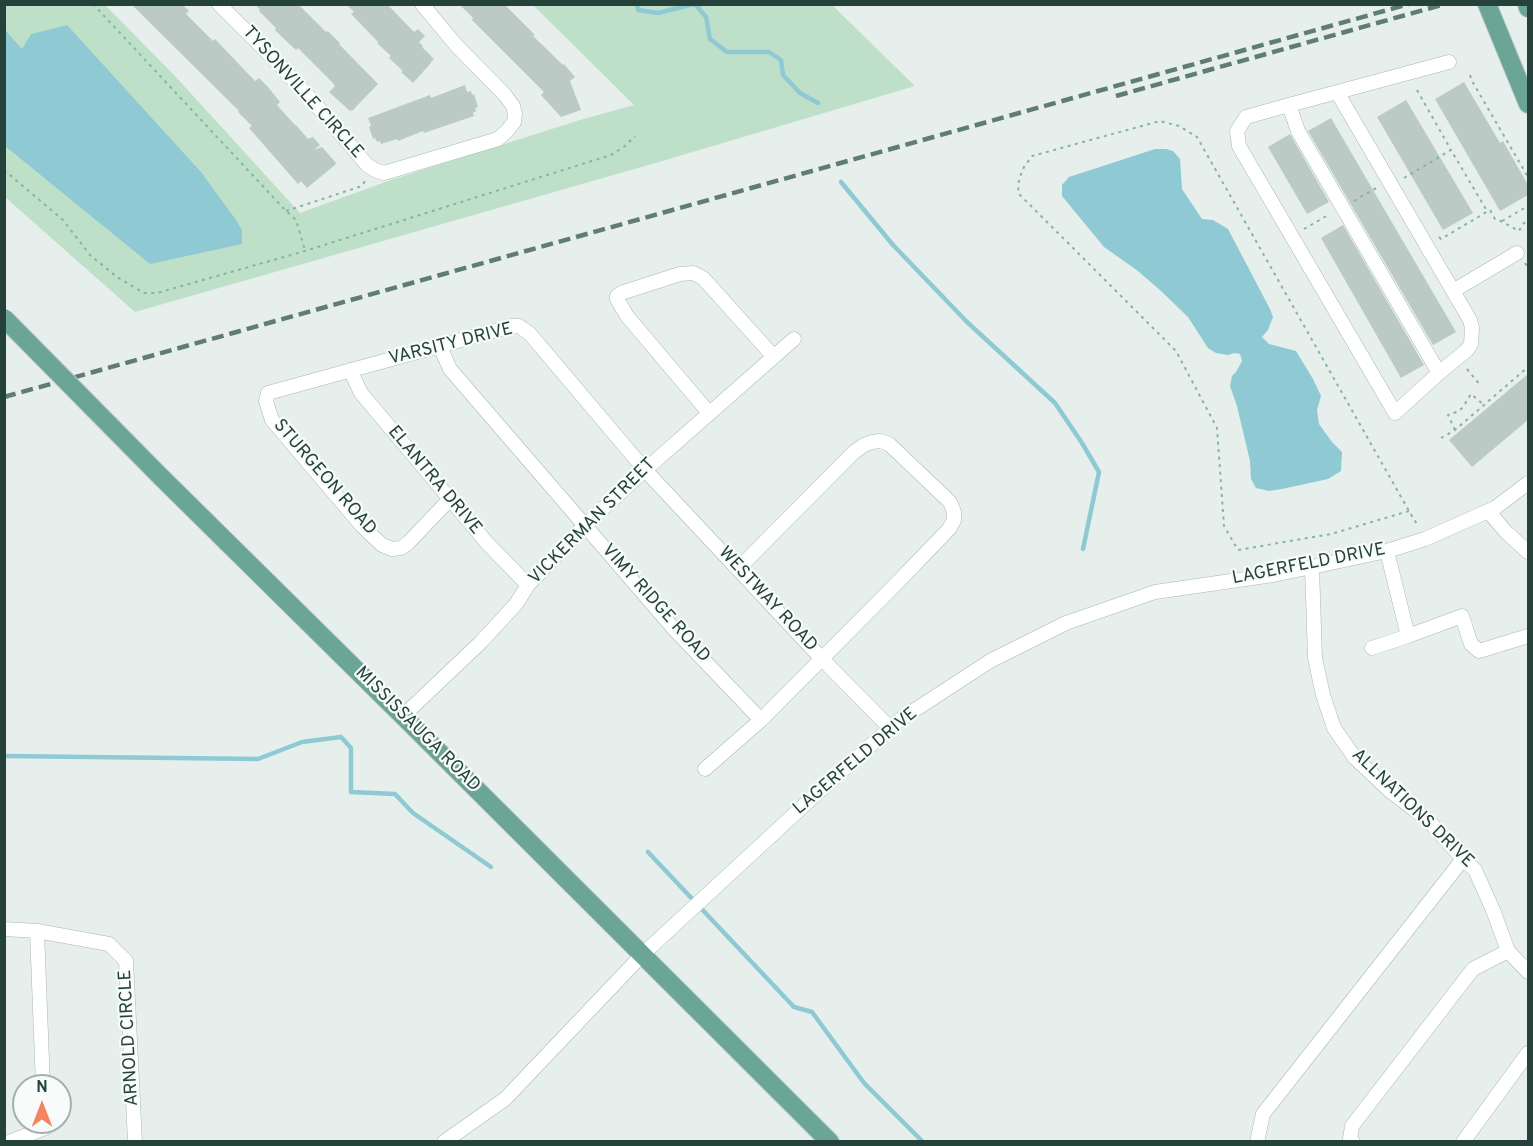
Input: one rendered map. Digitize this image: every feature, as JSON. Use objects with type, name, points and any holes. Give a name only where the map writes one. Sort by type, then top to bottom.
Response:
[{"type":"main road","points":[[1487,4],[1528,104]]},
{"type":"main road","name":"MISSISSAUGA ROAD","points":[[4,318],[830,1142]]},
{"type":"street","name":"TYSONVILLE CIRCLE","points":[[219,4],[279,64],[367,165],[384,172],[498,138],[514,122],[513,106],[456,45],[422,4]]},
{"type":"street","points":[[1337,92],[1470,320],[1472,328],[1471,344],[1467,350],[1395,413],[1239,146],[1237,131],[1246,117],[1289,105],[1337,92],[1449,62]]},
{"type":"street","points":[[1289,105],[1298,131],[1439,373]]},
{"type":"street","points":[[1453,291],[1517,253]]},
{"type":"street","points":[[709,413],[623,310],[617,296],[680,274],[688,272],[699,275],[774,357]]},
{"type":"street","name":"VARSITY DRIVE","points":[[268,393],[512,326],[519,326],[530,334],[645,470]]},
{"type":"street","name":"VICKERMAN STREET","points":[[403,716],[481,642],[516,604],[528,585],[585,525],[794,339]]},
{"type":"street","name":"VIMY RIDGE ROAD","points":[[440,346],[450,369],[674,629],[761,720]]},
{"type":"street","name":"ELANTRA DRIVE","points":[[350,370],[360,393],[487,543],[528,585]]},
{"type":"street","name":"STURGEON ROAD","points":[[268,393],[266,401],[272,420],[362,526],[382,545],[392,549],[401,548],[450,499]]},
{"type":"street","points":[[705,769],[761,720],[949,529],[954,520],[954,512],[950,502],[889,444],[880,441],[864,445],[854,452],[738,569]]},
{"type":"street","name":"WESTWAY ROAD","points":[[645,470],[822,659],[891,728]]},
{"type":"street","name":"LAGERFELD DRIVE","points":[[444,1142],[505,1099],[643,954],[901,719],[990,661],[1065,623],[1155,592],[1273,575],[1387,550],[1425,539],[1495,508],[1528,483]]},
{"type":"street","points":[[1488,511],[1528,552]]},
{"type":"street","points":[[1387,550],[1408,636]]},
{"type":"street","name":"ALLNATIONS DRIVE","points":[[1312,567],[1315,658],[1323,695],[1335,729],[1355,758],[1389,791],[1428,820],[1475,870],[1508,951],[1528,972]]},
{"type":"street","points":[[1372,648],[1462,616],[1472,644],[1479,651],[1528,636]]},
{"type":"street","points":[[1257,1142],[1263,1113],[1463,859]]},
{"type":"street","name":"ARNOLD CIRCLE","points":[[4,929],[37,931],[109,944],[126,961],[135,1142]]},
{"type":"street","points":[[37,931],[43,1074]]},
{"type":"street","points":[[1353,1142],[1350,1139],[1352,1126],[1473,969],[1508,951]]},
{"type":"street","points":[[1463,1142],[1528,1053]]},
{"type":"street","points":[[9,1142],[30,1134]]},
{"type":"path","points":[[93,4],[296,220],[306,251]]},
{"type":"path","points":[[1470,75],[1528,177]]},
{"type":"path","points":[[1417,90],[1487,211],[1490,210],[1495,219],[1519,231],[1522,224],[1528,220]]},
{"type":"path","points":[[1410,511],[1331,534],[1238,550],[1224,526],[1216,428],[1176,351],[1018,193],[1019,179],[1032,156],[1160,121],[1179,126],[1197,137],[1410,511],[1425,539]]},
{"type":"path","points":[[4,170],[63,220],[90,255],[117,277],[144,293],[157,293],[306,251],[610,155],[625,146],[635,136]]},
{"type":"path","points":[[1404,178],[1451,150]]},
{"type":"path","points":[[286,211],[362,186],[365,181]]},
{"type":"path","points":[[1349,204],[1381,185]]},
{"type":"path","points":[[1502,221],[1528,206]]},
{"type":"path","points":[[1304,229],[1336,211]]},
{"type":"path","points":[[1439,237],[1441,238],[1487,211]]},
{"type":"path","points":[[1463,365],[1480,385]]},
{"type":"path","points":[[1441,438],[1455,430],[1528,367]]},
{"type":"path","points":[[1455,430],[1448,415],[1464,407],[1471,394],[1484,405]]},
{"type":"green space","points":[[5,5],[105,5],[175,76],[300,213],[391,180],[634,105],[533,5],[832,5],[915,86],[135,312],[5,197]]},
{"type":"water","points":[[67,25],[201,172],[242,230],[242,244],[150,264],[5,146],[5,30],[22,49],[31,34]]},
{"type":"water","points":[[1155,149],[1173,151],[1180,159],[1182,189],[1202,219],[1213,220],[1228,229],[1273,317],[1268,330],[1262,337],[1269,344],[1296,351],[1313,379],[1321,396],[1317,410],[1319,424],[1342,452],[1341,471],[1328,479],[1269,491],[1256,488],[1251,479],[1250,461],[1230,386],[1232,376],[1242,361],[1240,354],[1216,353],[1208,348],[1188,317],[1138,271],[1104,247],[1062,196],[1062,185],[1069,177]]},
{"type":"building","points":[[131,4],[182,4],[189,11],[186,14],[213,41],[215,39],[255,81],[259,78],[268,87],[280,102],[277,105],[308,139],[313,137],[320,145],[314,150],[322,147],[336,163],[335,165],[307,188],[301,181],[298,184],[249,128],[252,126],[239,111]]},
{"type":"building","points":[[255,4],[298,4],[340,43],[378,84],[350,111],[329,92],[335,86],[332,82],[298,48],[296,50],[275,30],[276,28]]},
{"type":"building","points":[[346,4],[387,4],[414,32],[418,29],[425,36],[419,42],[434,59],[413,83],[351,14],[354,12]]},
{"type":"building","points":[[459,4],[504,4],[575,77],[570,81],[581,110],[561,117],[541,95],[544,92]]},
{"type":"building","points":[[1464,82],[1500,143],[1503,141],[1528,185],[1528,195],[1500,211],[1435,99]]},
{"type":"building","points":[[465,85],[467,92],[471,91],[472,95],[474,94],[478,107],[475,108],[474,116],[398,141],[397,139],[381,144],[380,141],[373,139],[368,118],[430,95],[431,98]]},
{"type":"building","points":[[1406,100],[1473,213],[1443,230],[1377,117]]},
{"type":"building","points":[[1331,118],[1456,332],[1433,345],[1308,131]]},
{"type":"building","points":[[1290,134],[1329,202],[1307,214],[1268,147]]},
{"type":"building","points":[[1343,225],[1424,365],[1401,378],[1321,238]]},
{"type":"building","points":[[1528,374],[1528,420],[1472,467],[1449,440]]},
{"type":"waterway","points":[[637,4],[638,10],[658,13],[694,4]]},
{"type":"waterway","points":[[695,4],[706,17],[710,39],[727,52],[769,52],[781,60],[783,75],[800,93],[818,103]]},
{"type":"waterway","points":[[841,182],[893,245],[967,322],[1055,403],[1082,443],[1099,472],[1083,549]]},
{"type":"waterway","points":[[4,756],[258,759],[302,742],[341,737],[351,748],[351,792],[395,794],[413,813],[491,867]]},
{"type":"waterway","points":[[648,852],[794,1007],[812,1012],[864,1083],[923,1142]]},
{"type":"railway","points":[[4,397],[1409,4]]},
{"type":"railway","points":[[1116,96],[1445,4]]}]
